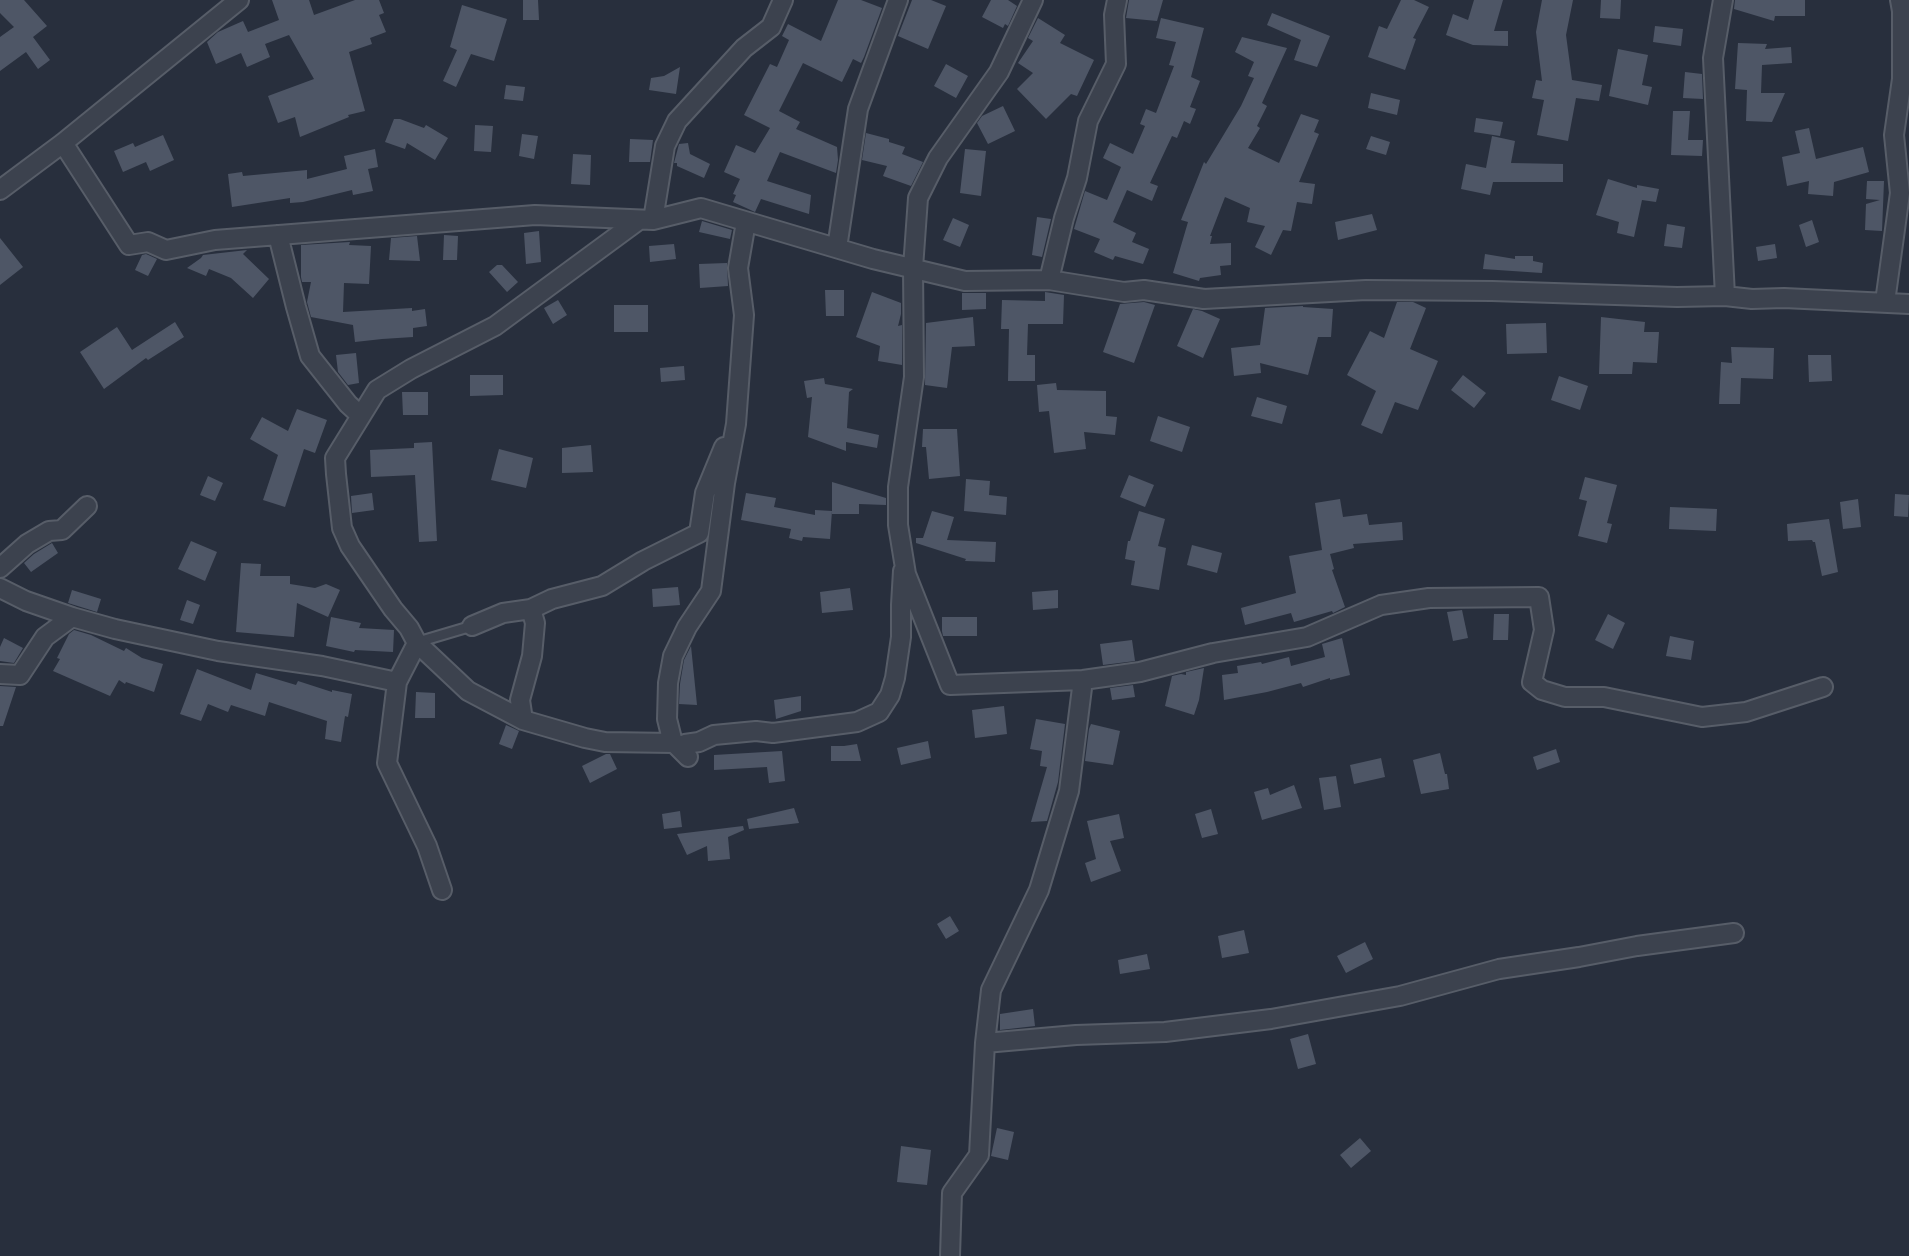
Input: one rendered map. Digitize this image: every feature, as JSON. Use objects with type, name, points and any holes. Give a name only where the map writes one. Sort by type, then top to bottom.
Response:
[{"type":"street","points":[[0,190],[63,143],[239,0]]},
{"type":"street","points":[[783,0],[771,27],[744,48],[677,121],[665,146],[646,220],[495,326],[377,390],[335,458],[342,528],[350,546],[417,643],[468,691],[523,720],[548,729],[605,742],[682,748],[714,735],[756,731],[773,733],[857,722],[879,712],[890,695],[895,678],[901,637],[904,564]]},
{"type":"street","points":[[837,248],[858,109],[898,0]]},
{"type":"street","points":[[1033,0],[999,72],[938,158],[918,198],[913,268],[914,377],[898,487],[898,525],[906,574],[950,685],[1083,680],[1140,672],[1213,653],[1307,637],[1381,605],[1429,598],[1539,597],[1544,630],[1532,682],[1542,690],[1565,697],[1604,697],[1702,717],[1746,712],[1823,687]]},
{"type":"street","points":[[1049,280],[1077,178],[1088,121],[1116,64],[1114,15],[1117,0]]},
{"type":"street","points":[[1723,0],[1713,58],[1725,296]]},
{"type":"street","points":[[1885,302],[1900,193],[1894,135],[1902,79],[1900,0]]},
{"type":"street","points":[[63,143],[129,245],[148,242],[166,250],[215,240],[535,215],[646,220],[701,208],[965,281],[1049,280],[1124,292],[1144,290],[1204,299],[1366,290],[1725,296],[1909,304]]},
{"type":"street","points":[[682,748],[667,719],[668,683],[673,656],[687,627],[711,591],[736,424],[744,315],[738,268],[746,222]]},
{"type":"street","points":[[278,235],[310,356],[361,416]]},
{"type":"street","points":[[472,626],[503,613],[531,609],[552,599],[602,586],[699,533],[705,493],[736,424]]},
{"type":"street","points":[[0,568],[27,544],[49,531],[62,530],[87,506]]},
{"type":"street","points":[[0,588],[26,601],[115,629],[218,651],[322,666],[397,682]]},
{"type":"street","points":[[523,720],[520,700],[532,656],[535,623],[531,609]]},
{"type":"street","points":[[0,674],[20,675],[45,637],[72,617]]},
{"type":"street","points":[[417,643],[397,682],[387,763],[427,846],[442,890]]},
{"type":"street","points":[[950,1256],[952,1193],[979,1155],[991,990],[1039,890],[1069,791],[1083,680]]},
{"type":"street","points":[[985,1043],[1076,1035],[1165,1032],[1271,1019],[1400,996],[1499,969],[1734,933]]},
{"type":"lane","points":[[417,643],[472,626]]},
{"type":"building","points":[[0,0],[24,0],[47,26],[33,37],[50,60],[38,69],[26,52],[0,71],[0,37],[14,27],[0,13]]},
{"type":"building","points":[[272,0],[309,0],[314,15],[355,0],[379,0],[384,13],[379,15],[386,32],[370,38],[372,44],[349,52],[365,111],[348,115],[300,137],[295,117],[278,123],[268,96],[314,79],[289,35],[265,44],[270,57],[247,67],[241,53],[216,64],[207,42],[218,32],[243,21],[248,32],[279,20]]},
{"type":"building","points":[[523,0],[538,0],[539,20],[523,20]]},
{"type":"building","points":[[838,0],[861,0],[882,8],[861,63],[853,59],[842,82],[803,63],[779,111],[800,122],[796,129],[837,147],[836,173],[780,152],[767,181],[811,195],[809,214],[761,199],[755,212],[733,202],[740,179],[724,172],[736,145],[755,153],[770,128],[744,115],[770,64],[777,67],[789,40],[782,36],[788,24],[821,41]]},
{"type":"building","points":[[912,0],[931,0],[946,6],[928,49],[898,36]]},
{"type":"building","points":[[991,0],[1008,0],[1017,6],[1008,26],[1005,24],[1003,28],[982,17]]},
{"type":"building","points":[[1129,0],[1163,0],[1157,21],[1126,18]]},
{"type":"building","points":[[1401,0],[1414,0],[1429,7],[1413,38],[1416,39],[1405,70],[1368,57],[1379,26],[1387,29]]},
{"type":"building","points":[[1474,0],[1503,0],[1494,31],[1508,31],[1508,46],[1473,45],[1446,35],[1453,14],[1468,20]]},
{"type":"building","points":[[1542,0],[1573,0],[1566,35],[1572,80],[1602,85],[1599,101],[1576,98],[1568,141],[1537,135],[1544,100],[1532,98],[1536,80],[1542,81],[1536,32]]},
{"type":"building","points":[[1601,0],[1621,0],[1620,19],[1600,18]]},
{"type":"building","points":[[1735,0],[1805,0],[1805,16],[1775,16],[1774,21],[1734,9]]},
{"type":"building","points":[[462,5],[507,19],[494,61],[471,54],[456,87],[443,81],[457,50],[450,47]]},
{"type":"building","points":[[1272,13],[1330,36],[1317,67],[1294,60],[1301,40],[1267,25]]},
{"type":"building","points":[[1038,18],[1065,35],[1060,43],[1094,60],[1077,96],[1071,94],[1046,119],[1017,89],[1033,73],[1018,63],[1033,41],[1028,38]]},
{"type":"building","points":[[1161,18],[1204,28],[1191,77],[1200,81],[1190,107],[1196,109],[1190,124],[1184,121],[1177,138],[1172,136],[1150,183],[1158,186],[1152,201],[1127,190],[1113,222],[1136,233],[1132,242],[1149,249],[1143,264],[1115,256],[1113,260],[1094,252],[1100,239],[1074,229],[1085,191],[1107,200],[1121,167],[1103,158],[1110,143],[1133,154],[1145,126],[1140,124],[1146,109],[1156,113],[1174,66],[1169,65],[1176,42],[1156,38]]},
{"type":"building","points":[[1655,26],[1683,29],[1681,46],[1653,42]]},
{"type":"building","points":[[1242,37],[1287,48],[1262,103],[1267,106],[1257,126],[1260,128],[1248,148],[1279,163],[1301,114],[1319,120],[1314,132],[1319,134],[1299,182],[1315,184],[1312,204],[1297,202],[1291,231],[1283,230],[1271,255],[1255,247],[1265,226],[1247,222],[1250,208],[1225,197],[1210,236],[1210,244],[1231,243],[1231,265],[1220,266],[1221,275],[1200,278],[1199,281],[1173,273],[1188,222],[1181,220],[1204,162],[1206,164],[1241,106],[1254,78],[1248,76],[1254,62],[1235,52]]},
{"type":"building","points":[[1738,43],[1767,44],[1765,49],[1791,47],[1792,63],[1762,65],[1761,93],[1785,93],[1772,122],[1746,121],[1747,90],[1735,89]]},
{"type":"building","points":[[1618,49],[1648,55],[1642,85],[1652,87],[1648,105],[1609,96]]},
{"type":"building","points":[[946,64],[968,76],[956,98],[934,86]]},
{"type":"building","points":[[680,67],[676,94],[649,90],[651,78],[664,76]]},
{"type":"building","points":[[1685,72],[1702,74],[1703,99],[1683,98]]},
{"type":"building","points":[[506,85],[525,87],[523,101],[504,99]]},
{"type":"building","points":[[1371,93],[1400,100],[1397,115],[1368,108]]},
{"type":"building","points":[[1003,106],[1015,131],[988,144],[977,123],[982,116]]},
{"type":"building","points":[[1673,111],[1690,111],[1688,140],[1703,140],[1702,156],[1671,155]]},
{"type":"building","points":[[1476,118],[1503,122],[1500,136],[1474,132]]},
{"type":"building","points":[[394,119],[424,128],[426,125],[448,138],[435,160],[407,143],[405,149],[385,142]]},
{"type":"building","points":[[475,125],[493,126],[491,152],[474,151]]},
{"type":"building","points":[[1809,128],[1816,159],[1863,147],[1869,172],[1834,182],[1833,196],[1808,194],[1809,181],[1787,186],[1782,157],[1800,153],[1795,131]]},
{"type":"building","points":[[866,133],[905,147],[902,154],[923,162],[911,186],[883,176],[887,166],[862,160]]},
{"type":"building","points":[[522,134],[538,136],[534,159],[519,156]]},
{"type":"building","points":[[163,135],[174,160],[150,171],[146,162],[123,172],[114,151],[133,143],[135,147]]},
{"type":"building","points":[[1371,136],[1390,142],[1386,155],[1366,149]]},
{"type":"building","points":[[1492,136],[1515,141],[1511,163],[1563,164],[1563,182],[1493,182],[1490,195],[1461,189],[1466,164],[1486,168]]},
{"type":"building","points":[[630,139],[653,140],[650,162],[629,162]]},
{"type":"building","points":[[688,143],[690,154],[710,164],[704,178],[674,163],[679,144]]},
{"type":"building","points":[[375,149],[378,167],[368,169],[373,191],[353,195],[352,190],[303,202],[290,203],[290,198],[232,207],[228,174],[242,172],[243,176],[307,170],[307,179],[347,169],[344,156]]},
{"type":"building","points":[[965,149],[986,151],[981,196],[960,193]]},
{"type":"building","points":[[573,154],[591,155],[590,185],[571,184]]},
{"type":"building","points":[[1608,179],[1637,188],[1637,185],[1659,189],[1656,202],[1642,200],[1634,237],[1617,233],[1619,222],[1596,215]]},
{"type":"building","points":[[1867,181],[1884,181],[1882,231],[1865,230],[1866,204],[1880,200],[1866,199]]},
{"type":"building","points":[[1372,214],[1377,230],[1338,240],[1335,222]]},
{"type":"building","points":[[1037,217],[1051,219],[1042,257],[1032,255]]},
{"type":"building","points":[[953,218],[969,225],[960,247],[943,240]]},
{"type":"building","points":[[1812,220],[1819,242],[1806,247],[1799,225]]},
{"type":"building","points":[[702,221],[732,230],[730,239],[699,232]]},
{"type":"building","points":[[1667,224],[1685,227],[1682,248],[1664,246]]},
{"type":"building","points":[[539,231],[541,262],[526,264],[524,233]]},
{"type":"building","points":[[444,235],[458,236],[457,260],[443,260]]},
{"type":"building","points":[[417,236],[420,261],[389,260],[391,238]]},
{"type":"building","points":[[0,238],[23,267],[0,285]]},
{"type":"building","points":[[350,242],[349,245],[371,246],[369,284],[344,283],[343,312],[425,309],[427,326],[413,328],[413,337],[355,342],[353,325],[311,317],[307,302],[311,282],[302,282],[301,245]]},
{"type":"building","points":[[674,244],[676,259],[650,262],[649,246]]},
{"type":"building","points":[[1775,244],[1777,258],[1758,261],[1756,247]]},
{"type":"building","points":[[247,250],[243,254],[269,279],[253,298],[231,278],[209,269],[206,276],[187,268],[203,255]]},
{"type":"building","points":[[1485,254],[1515,259],[1515,256],[1533,256],[1533,261],[1543,263],[1542,273],[1483,269]]},
{"type":"building","points":[[142,255],[157,259],[148,276],[135,270]]},
{"type":"building","points":[[727,263],[728,286],[700,288],[699,264]]},
{"type":"building","points":[[502,265],[518,282],[507,292],[489,272]]},
{"type":"building","points":[[825,290],[844,290],[844,316],[826,316]]},
{"type":"building","points":[[872,292],[901,303],[898,326],[902,325],[902,365],[878,361],[880,346],[856,337]]},
{"type":"building","points":[[1045,292],[1064,295],[1063,324],[1028,324],[1027,355],[1035,355],[1035,381],[1008,381],[1009,329],[1001,329],[1002,300],[1045,301]]},
{"type":"building","points":[[962,293],[986,293],[986,309],[962,310]]},
{"type":"building","points":[[558,300],[567,315],[553,324],[544,308]]},
{"type":"building","points":[[1144,302],[1155,305],[1134,363],[1103,352],[1120,304]]},
{"type":"building","points":[[1397,302],[1413,302],[1426,308],[1410,349],[1438,361],[1418,410],[1395,402],[1382,434],[1361,425],[1376,391],[1347,375],[1370,331],[1384,338]]},
{"type":"building","points":[[614,305],[648,305],[648,332],[614,332]]},
{"type":"building","points":[[1303,306],[1333,309],[1331,337],[1318,337],[1308,375],[1260,363],[1261,373],[1234,376],[1231,348],[1260,345],[1265,308]]},
{"type":"building","points":[[1193,309],[1220,319],[1203,358],[1177,346]]},
{"type":"building","points":[[973,317],[975,346],[952,347],[947,388],[925,385],[926,323]]},
{"type":"building","points":[[1601,317],[1645,322],[1644,332],[1659,332],[1657,363],[1633,362],[1632,374],[1599,374]]},
{"type":"building","points":[[175,322],[184,337],[148,360],[146,358],[104,389],[80,352],[117,327],[132,350]]},
{"type":"building","points":[[1546,323],[1547,353],[1507,354],[1506,324]]},
{"type":"building","points":[[1731,347],[1774,348],[1773,379],[1741,378],[1740,404],[1719,404],[1721,362],[1732,363]]},
{"type":"building","points":[[356,353],[359,383],[348,385],[338,372],[336,355]]},
{"type":"building","points":[[1808,355],[1831,355],[1832,381],[1809,382]]},
{"type":"building","points":[[684,366],[685,380],[661,382],[660,368]]},
{"type":"building","points":[[470,375],[503,375],[503,395],[470,396]]},
{"type":"building","points":[[1463,375],[1486,393],[1474,408],[1451,390]]},
{"type":"building","points":[[1559,376],[1588,386],[1580,410],[1551,400]]},
{"type":"building","points":[[824,378],[825,384],[853,389],[849,392],[847,428],[879,435],[877,448],[846,442],[846,451],[808,437],[812,397],[807,398],[804,381]]},
{"type":"building","points":[[1056,383],[1057,390],[1106,391],[1106,416],[1117,417],[1115,435],[1084,432],[1086,449],[1054,453],[1049,411],[1039,412],[1037,385]]},
{"type":"building","points":[[402,392],[428,392],[428,415],[403,415]]},
{"type":"building","points":[[1257,397],[1287,406],[1282,424],[1251,416]]},
{"type":"building","points":[[297,409],[327,420],[315,453],[304,449],[285,507],[263,500],[278,455],[250,439],[262,417],[288,431]]},
{"type":"building","points":[[1158,416],[1190,427],[1182,452],[1150,441]]},
{"type":"building","points":[[923,429],[957,429],[960,476],[929,479],[926,447],[922,447]]},
{"type":"building","points":[[432,442],[437,541],[419,542],[415,475],[371,477],[370,450],[414,448],[414,443]]},
{"type":"building","points":[[591,445],[593,472],[562,473],[562,448]]},
{"type":"building","points":[[499,449],[533,458],[526,488],[491,480]]},
{"type":"building","points":[[1129,475],[1154,485],[1145,507],[1120,497]]},
{"type":"building","points":[[208,476],[223,483],[215,501],[200,495]]},
{"type":"building","points":[[1585,477],[1617,485],[1607,523],[1612,524],[1607,543],[1578,536],[1587,501],[1579,499]]},
{"type":"building","points":[[966,479],[990,481],[989,495],[1007,497],[1006,515],[964,511]]},
{"type":"building","points":[[832,482],[886,498],[886,505],[859,504],[859,514],[832,514]]},
{"type":"building","points":[[372,493],[374,510],[352,513],[351,496]]},
{"type":"building","points":[[746,493],[776,498],[774,507],[815,515],[815,510],[832,511],[830,539],[803,537],[802,541],[789,538],[791,529],[741,520]]},
{"type":"building","points":[[1895,494],[1909,495],[1908,517],[1894,516]]},
{"type":"building","points":[[1340,499],[1343,517],[1367,514],[1369,525],[1402,522],[1403,540],[1353,544],[1354,548],[1330,554],[1332,570],[1345,607],[1294,622],[1291,613],[1245,625],[1241,608],[1296,593],[1289,556],[1322,550],[1315,503]]},
{"type":"building","points":[[1858,499],[1861,527],[1843,529],[1840,502]]},
{"type":"building","points":[[1670,507],[1717,509],[1716,531],[1669,529]]},
{"type":"building","points":[[932,511],[954,517],[947,540],[996,542],[995,562],[965,561],[916,543],[916,538],[923,538]]},
{"type":"building","points":[[1139,511],[1165,519],[1158,546],[1166,548],[1159,590],[1131,585],[1135,561],[1125,559]]},
{"type":"building","points":[[1829,519],[1838,572],[1822,576],[1815,542],[1788,541],[1787,524]]},
{"type":"building","points":[[191,541],[217,552],[205,581],[178,569]]},
{"type":"building","points":[[52,543],[58,553],[31,572],[24,563]]},
{"type":"building","points":[[1192,545],[1222,553],[1217,573],[1187,565]]},
{"type":"building","points":[[241,563],[261,564],[260,576],[290,576],[290,584],[315,588],[326,584],[340,590],[328,617],[297,603],[294,637],[236,632]]},
{"type":"building","points":[[678,587],[680,605],[653,607],[652,589]]},
{"type":"building","points":[[850,588],[853,610],[822,613],[820,592]]},
{"type":"building","points":[[72,590],[101,599],[97,612],[68,603]]},
{"type":"building","points":[[1058,590],[1058,608],[1033,610],[1032,592]]},
{"type":"building","points":[[187,600],[200,605],[193,624],[180,620]]},
{"type":"building","points":[[1462,610],[1468,638],[1453,641],[1447,612]]},
{"type":"building","points":[[1494,614],[1509,614],[1508,640],[1493,640]]},
{"type":"building","points":[[1608,614],[1625,623],[1613,649],[1595,640]]},
{"type":"building","points":[[331,617],[361,623],[359,628],[394,630],[393,652],[354,652],[326,646]]},
{"type":"building","points":[[942,617],[977,617],[977,636],[943,636]]},
{"type":"building","points":[[74,630],[163,664],[154,692],[119,680],[110,696],[53,671],[69,634]]},
{"type":"building","points":[[1670,636],[1694,641],[1691,660],[1666,656]]},
{"type":"building","points":[[4,638],[23,648],[14,663],[0,661]]},
{"type":"building","points":[[1342,638],[1350,675],[1303,687],[1301,683],[1224,700],[1222,675],[1238,673],[1237,666],[1289,657],[1291,666],[1325,657],[1322,644]]},
{"type":"building","points":[[1132,640],[1135,661],[1103,665],[1100,644]]},
{"type":"building","points":[[691,646],[697,705],[679,704],[684,660]]},
{"type":"building","points":[[1204,668],[1194,715],[1165,706],[1172,676],[1186,675],[1186,672]]},
{"type":"building","points":[[197,669],[251,690],[256,673],[296,685],[298,681],[332,692],[352,694],[341,742],[325,739],[327,721],[269,702],[265,716],[231,705],[228,712],[208,704],[201,721],[180,714]]},
{"type":"building","points":[[1133,685],[1135,697],[1112,700],[1110,688]]},
{"type":"building","points":[[0,686],[16,687],[3,726],[0,726]]},
{"type":"building","points":[[416,692],[435,693],[435,718],[415,718]]},
{"type":"building","points":[[801,696],[801,711],[776,719],[774,700]]},
{"type":"building","points":[[1004,706],[1007,734],[975,738],[972,710]]},
{"type":"building","points":[[1036,719],[1065,724],[1058,782],[1047,821],[1031,822],[1047,767],[1040,766],[1042,751],[1030,749]]},
{"type":"building","points":[[1091,724],[1120,731],[1113,765],[1085,761]]},
{"type":"building","points":[[506,725],[519,731],[512,749],[499,744]]},
{"type":"building","points":[[928,741],[931,758],[901,765],[897,748]]},
{"type":"building","points":[[857,744],[861,761],[831,761],[831,746]]},
{"type":"building","points":[[1556,749],[1560,762],[1537,770],[1533,757]]},
{"type":"building","points":[[782,751],[785,781],[769,783],[767,767],[714,770],[714,755]]},
{"type":"building","points":[[1440,753],[1449,789],[1421,794],[1413,760]]},
{"type":"building","points":[[610,754],[617,769],[590,783],[582,766]]},
{"type":"building","points":[[1381,758],[1385,777],[1354,784],[1350,765]]},
{"type":"building","points":[[1336,776],[1341,807],[1324,810],[1319,778]]},
{"type":"building","points":[[1294,785],[1302,808],[1262,820],[1254,792],[1268,788],[1270,795]]},
{"type":"building","points":[[794,808],[799,823],[749,829],[747,819]]},
{"type":"building","points":[[1211,809],[1218,834],[1202,838],[1195,814]]},
{"type":"building","points":[[680,811],[682,827],[664,829],[662,814]]},
{"type":"building","points":[[1119,814],[1124,838],[1110,841],[1121,871],[1091,882],[1085,863],[1096,859],[1087,821]]},
{"type":"building","points":[[743,826],[744,830],[728,837],[730,859],[708,861],[707,846],[687,855],[677,834]]},
{"type":"building","points":[[950,916],[959,931],[946,939],[937,924]]},
{"type":"building","points":[[1244,930],[1249,953],[1222,958],[1218,936]]},
{"type":"building","points":[[1365,942],[1373,959],[1346,973],[1337,956]]},
{"type":"building","points":[[1147,954],[1150,969],[1120,974],[1118,960]]},
{"type":"building","points":[[1033,1009],[1035,1026],[1000,1030],[1000,1014]]},
{"type":"building","points":[[1308,1034],[1316,1064],[1298,1069],[1290,1039]]},
{"type":"building","points":[[997,1128],[1014,1132],[1008,1160],[991,1156]]},
{"type":"building","points":[[1360,1138],[1371,1151],[1351,1168],[1340,1155]]},
{"type":"building","points":[[901,1146],[931,1150],[927,1185],[897,1182]]}]
